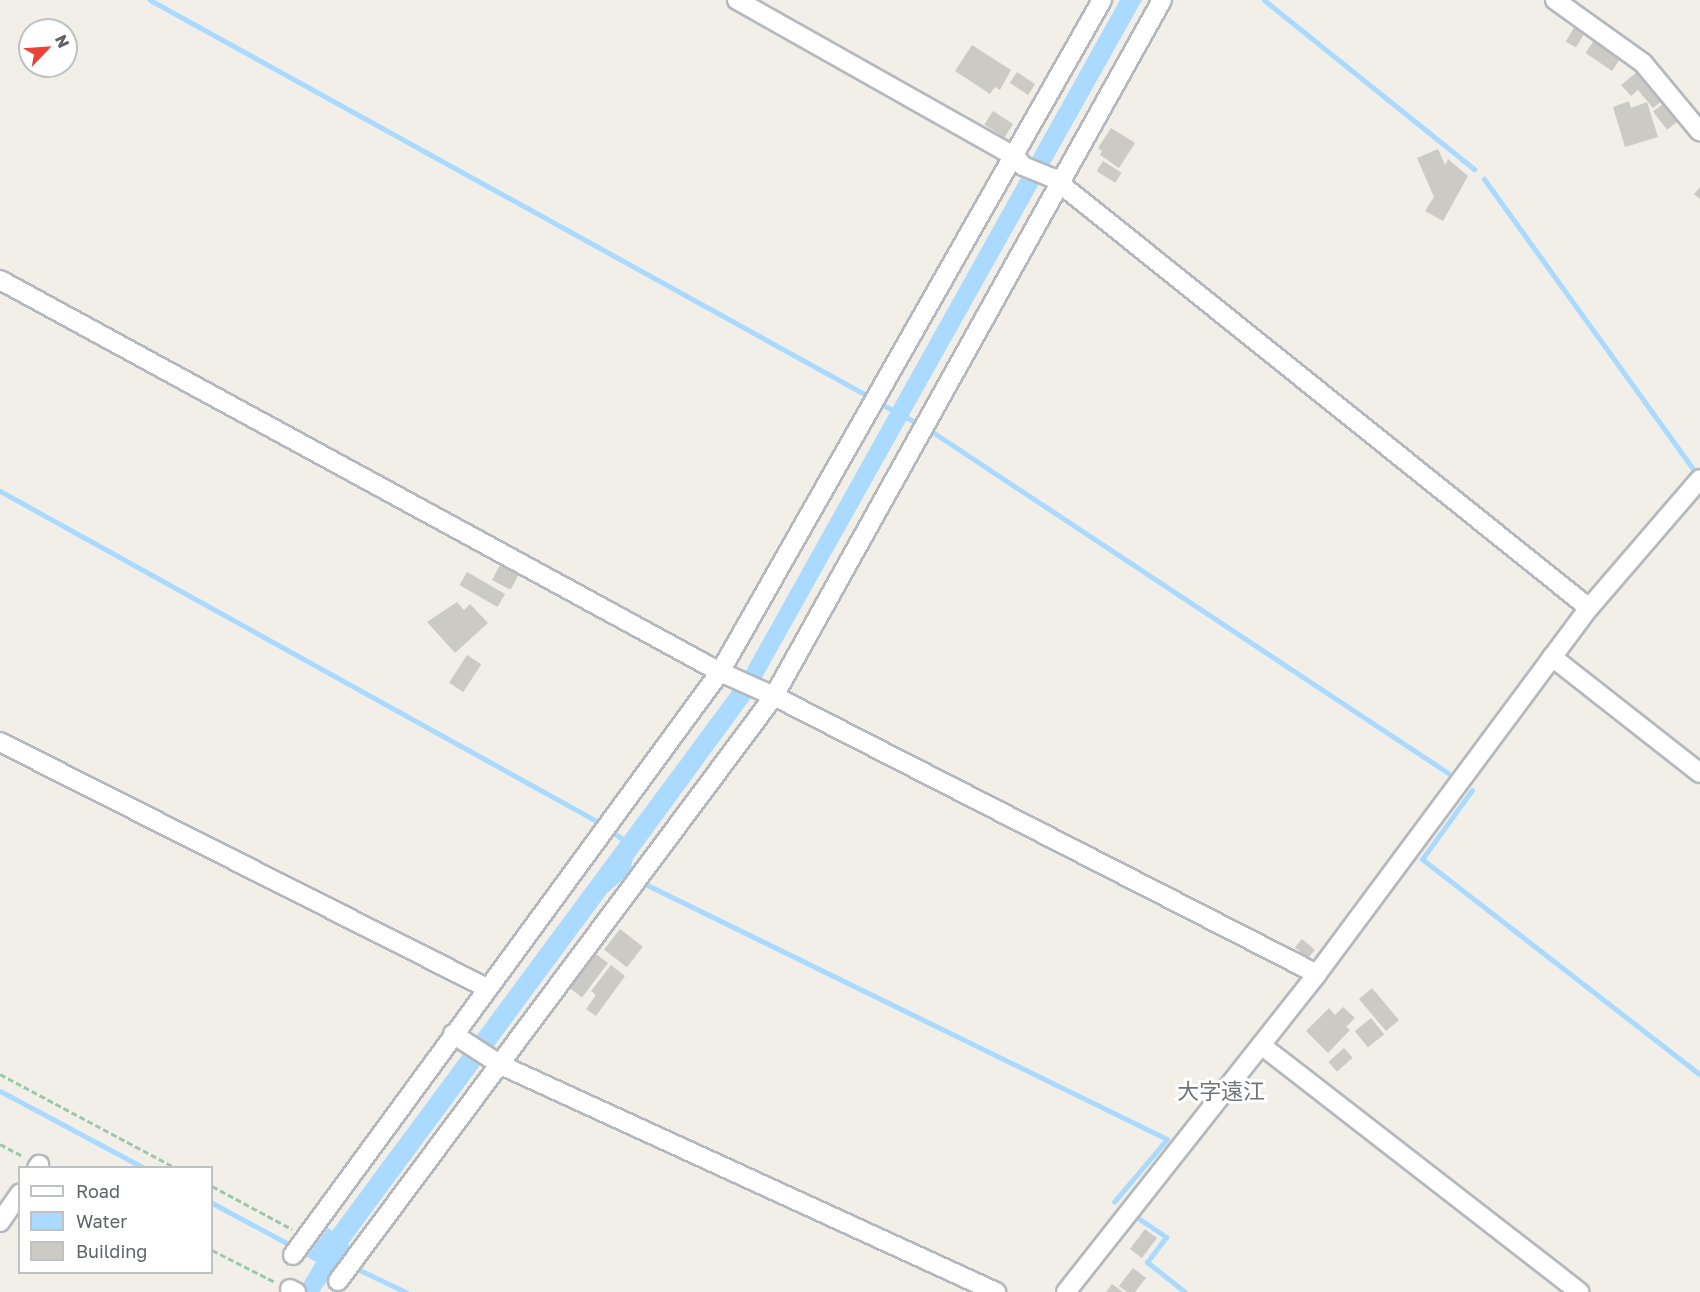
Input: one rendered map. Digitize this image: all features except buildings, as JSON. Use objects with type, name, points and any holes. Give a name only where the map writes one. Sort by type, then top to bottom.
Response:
[{"type":"street","points":[[737,0],[1057,181],[1589,608]]},
{"type":"street","points":[[300,1245],[458,1037],[487,988],[729,675],[1020,161],[1102,0]]},
{"type":"street","points":[[346,1271],[496,1062],[770,693],[1057,181],[1162,0]]},
{"type":"street","points":[[1555,0],[1642,63],[1700,132]]},
{"type":"street","points":[[0,280],[729,675],[770,693],[1317,974]]},
{"type":"street","points":[[1066,1292],[1317,974],[1589,608],[1700,479]]},
{"type":"street","points":[[1552,657],[1700,773]]},
{"type":"street","points":[[0,742],[487,988]]},
{"type":"street","points":[[458,1037],[496,1062],[996,1292]]},
{"type":"street","points":[[1261,1045],[1579,1292]]},
{"type":"street","points":[[0,1222],[18,1196]]},
{"type":"path","points":[[0,1074],[174,1166]]},
{"type":"path","points":[[0,1144],[38,1166]]},
{"type":"path","points":[[213,1187],[300,1245]]},
{"type":"path","points":[[213,1251],[293,1291]]},
{"type":"water","points":[[1120,0],[1142,0],[750,699],[633,859],[629,874],[607,893],[348,1244],[351,1248],[344,1258],[358,1268],[340,1263],[319,1292],[298,1292],[316,1262],[288,1246],[289,1242],[309,1253],[328,1228],[332,1231],[743,676]]},
{"type":"waterway","points":[[150,0],[866,395]]},
{"type":"waterway","points":[[1264,0],[1474,169]]},
{"type":"waterway","points":[[1484,179],[1694,470]]},
{"type":"waterway","points":[[885,406],[917,423]]},
{"type":"waterway","points":[[931,431],[1448,773]]},
{"type":"waterway","points":[[0,491],[600,823]]},
{"type":"waterway","points":[[1472,790],[1422,859],[1700,1075]]},
{"type":"waterway","points":[[611,831],[627,842]]},
{"type":"waterway","points":[[643,883],[1167,1139],[1114,1202]]},
{"type":"waterway","points":[[0,1091],[140,1166]]},
{"type":"waterway","points":[[213,1204],[294,1247]]},
{"type":"waterway","points":[[1138,1218],[1166,1237],[1147,1262],[1185,1292]]},
{"type":"waterway","points":[[353,1267],[406,1292]]},
{"type":"district","name":"大字遠江","points":[[1221,1091]]}]
